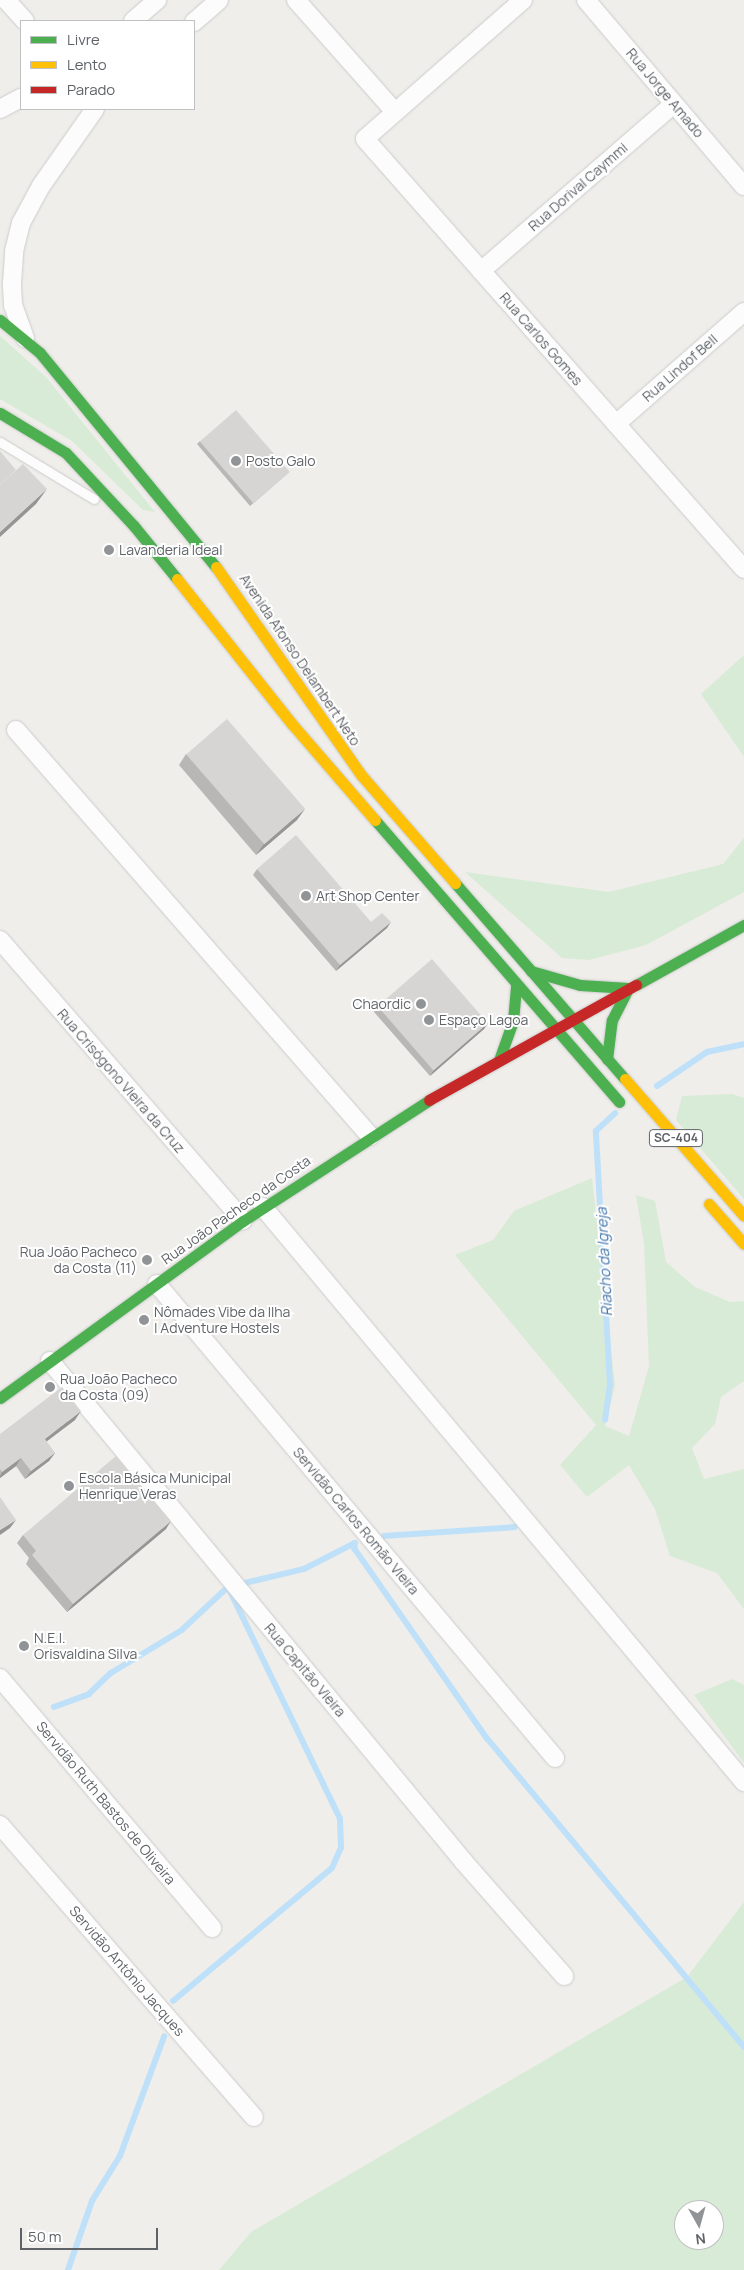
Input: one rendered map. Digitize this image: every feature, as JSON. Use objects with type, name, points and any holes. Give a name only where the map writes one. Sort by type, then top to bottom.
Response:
[{"type":"main road","name":"Avenida Afonso Delambert Neto","points":[[0,320],[25,339],[102,424],[244,602],[362,776],[572,1019]]},
{"type":"main road","points":[[0,413],[66,453],[134,526],[292,724],[630,1115]]},
{"type":"main road","points":[[200,607],[244,602]]},
{"type":"main road","name":"Rua João Pacheco da Costa","points":[[2,1394],[243,1221],[370,1136],[499,1060],[744,925]]},
{"type":"main road","points":[[531,971],[580,985],[628,988],[612,1020],[607,1060]]},
{"type":"main road","points":[[499,1060],[513,1021],[516,985]]},
{"type":"main road","name":"SC-404","points":[[572,1019],[744,1216]]},
{"type":"main road","points":[[700,1194],[744,1244]]},
{"type":"street","points":[[6,0],[24,20]]},
{"type":"street","points":[[134,20],[157,0]]},
{"type":"street","points":[[195,21],[220,0]]},
{"type":"street","points":[[296,0],[395,112],[523,0]]},
{"type":"street","name":"Rua Jorge Amado","points":[[586,0],[744,186]]},
{"type":"street","points":[[0,108],[20,98]]},
{"type":"street","name":"Rua Dorival Caymmi","points":[[481,271],[674,104]]},
{"type":"street","points":[[25,339],[13,305],[12,283],[14,251],[21,223],[41,186],[94,110]]},
{"type":"street","name":"Rua Carlos Gomes","points":[[395,112],[365,138],[744,569]]},
{"type":"street","name":"Rua Lindof Bell","points":[[616,424],[744,312]]},
{"type":"street","points":[[16,730],[370,1136]]},
{"type":"street","name":"Rua Crisógono Vieira da Cruz","points":[[0,940],[243,1221]]},
{"type":"street","points":[[263,1207],[744,1782]]},
{"type":"street","name":"Servidão Carlos Romão Vieira","points":[[157,1284],[555,1758]]},
{"type":"street","name":"Rua Capitão Vieira","points":[[50,1361],[464,1862],[564,1976]]},
{"type":"street","name":"Servidão Ruth Bastos de Oliveira","points":[[0,1678],[212,1928]]},
{"type":"street","name":"Servidão Antônio Jacques","points":[[0,1825],[254,2117]]},
{"type":"lane","points":[[0,442],[67,481],[134,526]]},
{"type":"green space","points":[[0,336],[46,377],[155,512],[143,510],[72,441],[0,399]]},
{"type":"green space","points":[[744,655],[744,757],[701,694]]},
{"type":"green space","points":[[744,838],[744,892],[646,945],[589,960],[562,958],[465,872],[609,892],[723,864]]},
{"type":"green space","points":[[732,1094],[744,1098],[744,1199],[676,1120],[682,1096]]},
{"type":"green space","points":[[592,1178],[615,1386],[605,1426],[629,1436],[649,1366],[644,1244],[636,1195],[655,1201],[666,1262],[695,1287],[730,1302],[744,1301],[744,1381],[721,1397],[715,1424],[692,1448],[704,1479],[744,1469],[744,1609],[717,1573],[670,1556],[655,1509],[629,1465],[587,1497],[560,1465],[596,1425],[455,1255],[493,1240],[514,1211]]},
{"type":"green space","points":[[732,1679],[744,1685],[744,1763],[694,1695]]},
{"type":"green space","points":[[744,1902],[744,2270],[219,2270],[251,2232],[687,1977]]},
{"type":"building","points":[[236,410],[290,472],[254,503],[200,441]]},
{"type":"building","points":[[0,451],[16,470],[0,485]]},
{"type":"building","points":[[23,464],[47,489],[0,532],[0,485]]},
{"type":"building","points":[[227,719],[305,809],[264,844],[186,754]]},
{"type":"building","name":"Art Shop Center","points":[[296,835],[371,922],[382,913],[391,922],[340,965],[257,869]]},
{"type":"building","name":"Espaço Lagoa","points":[[432,959],[488,1023],[433,1070],[378,1006]]},
{"type":"building","points":[[62,1387],[81,1411],[45,1439],[55,1453],[31,1471],[21,1458],[2,1472],[0,1469],[0,1434]]},
{"type":"building","points":[[116,1456],[171,1521],[73,1604],[32,1555],[36,1551],[23,1535]]},
{"type":"building","points":[[0,1497],[16,1520],[0,1530]]},
{"type":"waterway","name":"Riacho da Igreja","points":[[657,1086],[707,1052],[744,1044]]},
{"type":"waterway","name":"Riacho da Igreja","points":[[605,1420],[610,1385],[596,1131],[615,1113]]},
{"type":"waterway","name":"Riacho da Igreja","points":[[384,1536],[515,1527]]},
{"type":"waterway","points":[[54,1707],[89,1694],[111,1673],[182,1630],[228,1587],[304,1569],[355,1543],[355,1549],[487,1738],[744,2047]]},
{"type":"waterway","points":[[173,2001],[332,1868],[341,1848],[340,1819],[228,1587]]},
{"type":"waterway","points":[[68,2270],[92,2201],[120,2156],[164,2037]]},
{"type":"traffic: fast","points":[[0,320],[40,353],[216,567]]},
{"type":"traffic: fast","points":[[0,413],[66,453],[134,526],[177,579]]},
{"type":"traffic: fast","points":[[375,820],[619,1102]]},
{"type":"traffic: fast","points":[[455,883],[625,1079]]},
{"type":"traffic: fast","points":[[636,985],[744,925]]},
{"type":"traffic: fast","points":[[531,971],[580,985],[628,988]]},
{"type":"traffic: fast","points":[[499,1060],[513,1021],[516,985]]},
{"type":"traffic: fast","points":[[607,1059],[612,1020],[628,988]]},
{"type":"traffic: fast","points":[[0,1398],[243,1221],[429,1100]]},
{"type":"traffic: slow","points":[[216,567],[362,776],[455,883]]},
{"type":"traffic: slow","points":[[177,579],[292,724],[375,820]]},
{"type":"traffic: slow","points":[[625,1079],[744,1216]]},
{"type":"traffic: slow","points":[[709,1204],[744,1244]]},
{"type":"traffic: jam","points":[[429,1100],[636,985]]},
{"type":"place","name":"Posto Galo","points":[[236,461]]},
{"type":"place","name":"Lavanderia Ideal","points":[[109,550]]},
{"type":"place","name":"Art Shop Center","points":[[306,896]]},
{"type":"place","name":"Chaordic","points":[[421,1004]]},
{"type":"place","name":"Espaço Lagoa","points":[[429,1020]]},
{"type":"place","name":"Rua João Pacheco da Costa (11)","points":[[147,1260]]},
{"type":"place","name":"Nômades Vibe da Ilha | Adventure Hostels","points":[[144,1320]]},
{"type":"place","name":"Rua João Pacheco da Costa (09)","points":[[50,1387]]},
{"type":"place","name":"Escola Básica Municipal Henrique Veras","points":[[69,1486]]},
{"type":"place","name":"N.E.I. Orisvaldina Silva","points":[[24,1646]]}]
